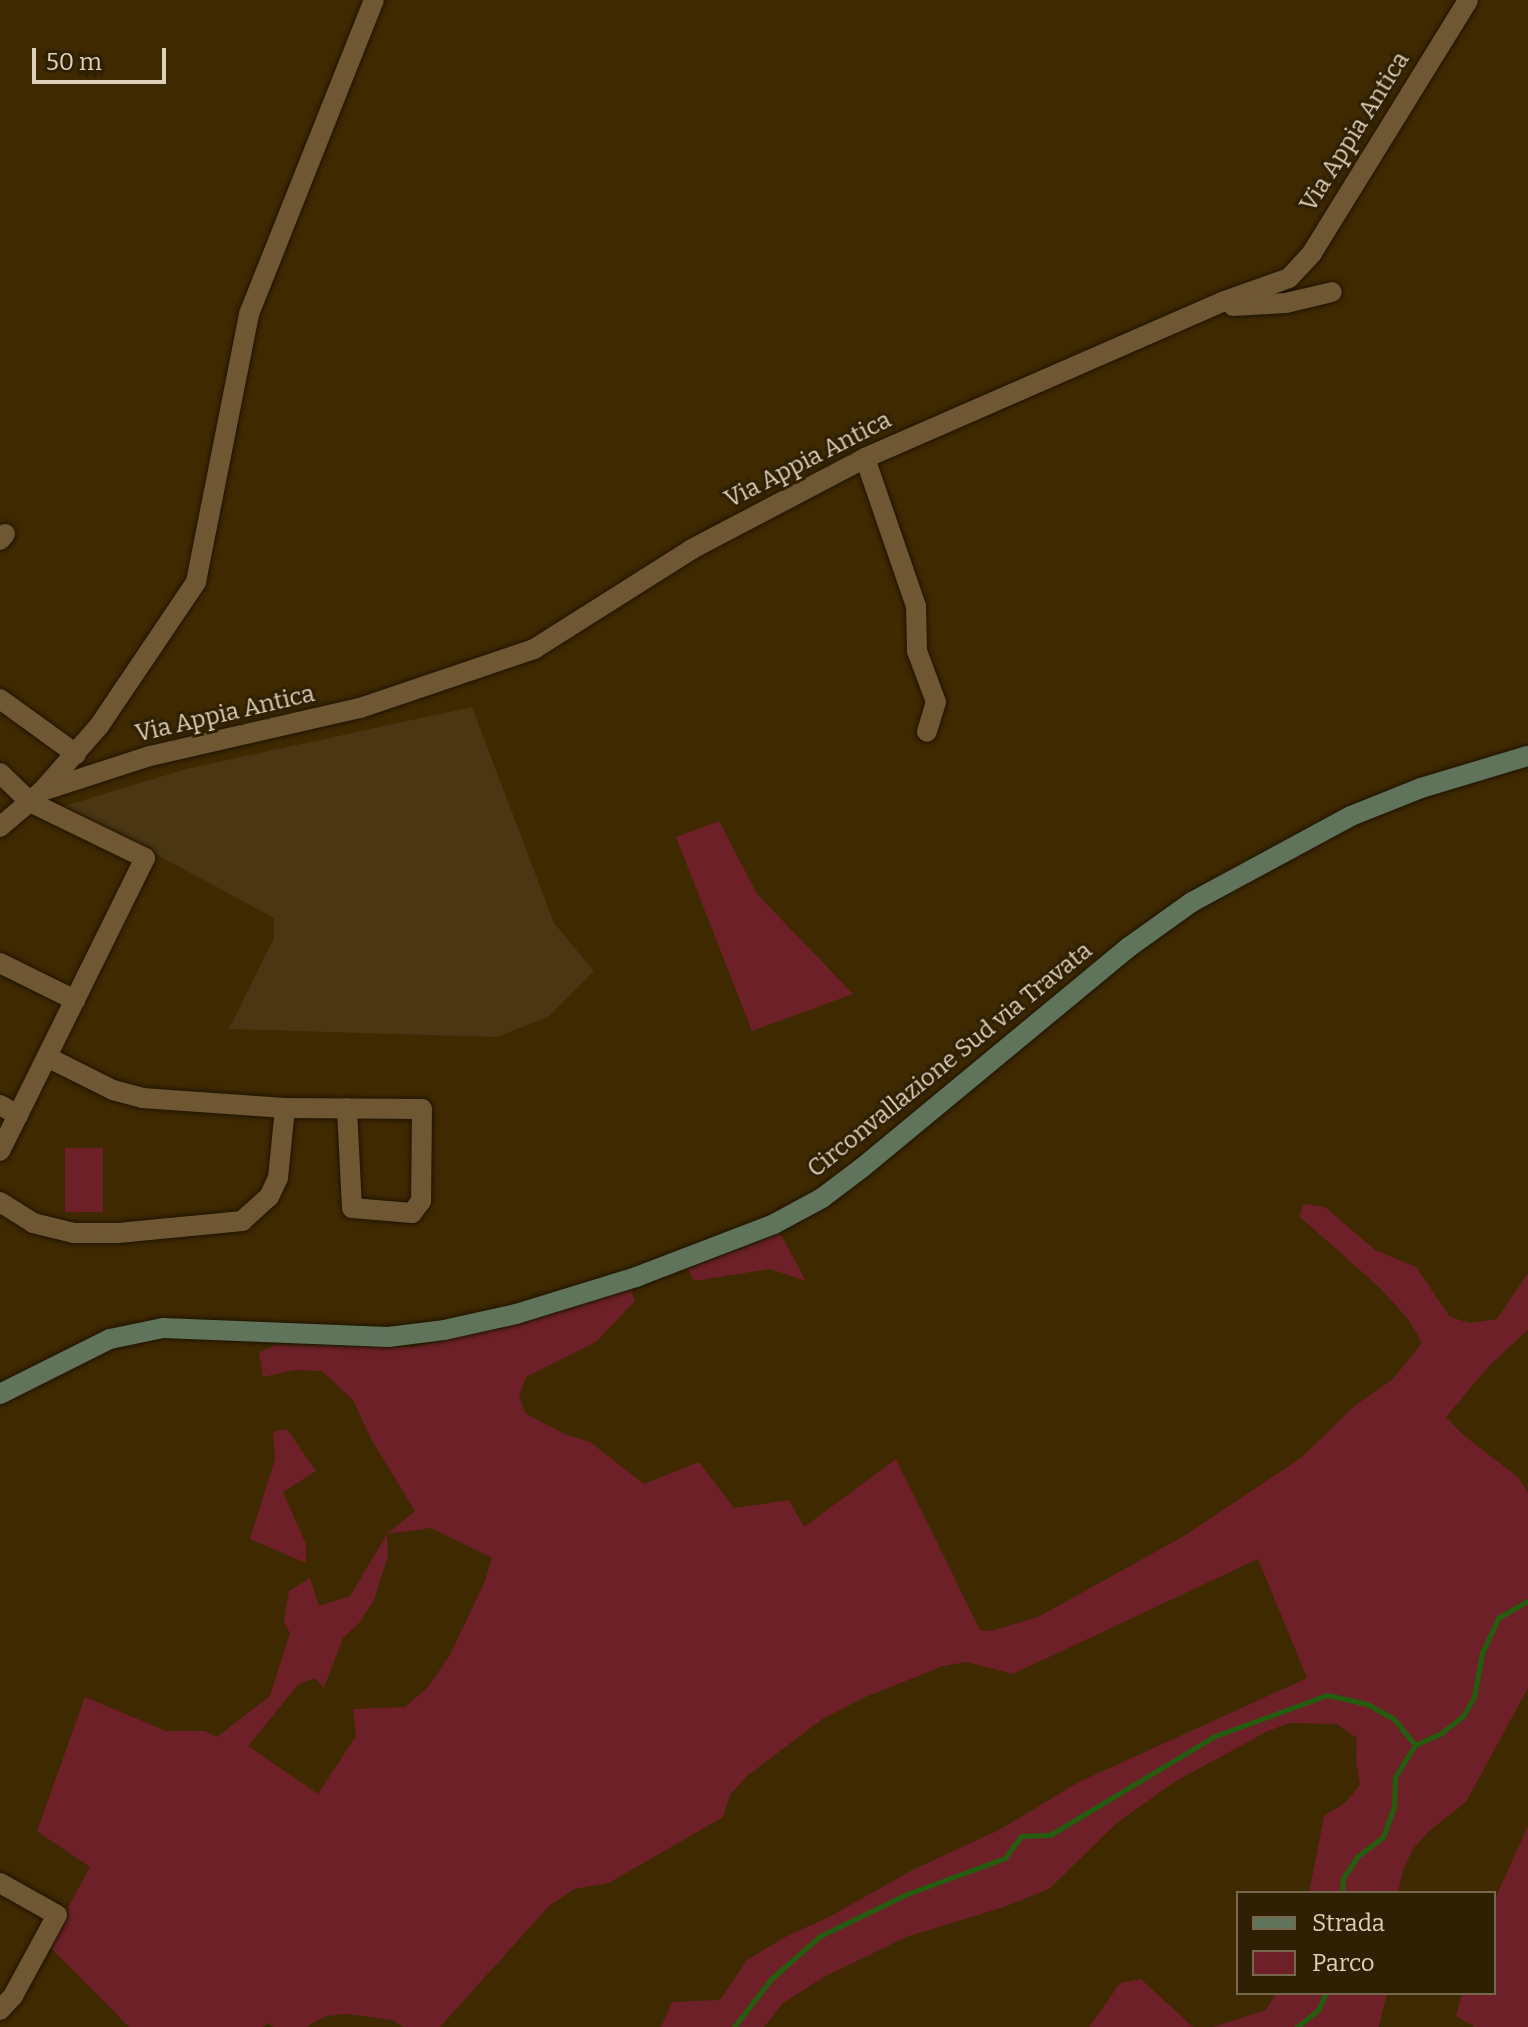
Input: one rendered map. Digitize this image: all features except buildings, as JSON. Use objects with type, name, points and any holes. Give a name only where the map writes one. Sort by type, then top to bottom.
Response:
[{"type":"street","points":[[36,797],[76,754],[174,618],[196,582],[249,314],[374,0]]},
{"type":"street","name":"Via Appia Antica","points":[[0,827],[36,797],[150,756],[360,708],[509,659],[559,636],[692,549],[865,458],[1222,302],[1289,278],[1303,265],[1468,0]]},
{"type":"street","points":[[1222,302],[1239,308],[1264,306],[1332,292]]},
{"type":"street","points":[[865,458],[916,606],[917,651],[936,702],[927,732]]},
{"type":"street","points":[[0,699],[76,754]]},
{"type":"street","name":"Circonvallazione Sud via Travata","points":[[2,1394],[110,1339],[163,1328],[388,1337],[444,1330],[516,1314],[636,1277],[774,1224],[822,1198],[863,1167],[1129,947],[1192,902],[1351,816],[1421,788],[1528,756]]},
{"type":"street","points":[[0,773],[36,797],[145,858],[47,1057],[9,1110],[0,1151]]},
{"type":"street","points":[[0,963],[75,1000]]},
{"type":"street","points":[[47,1057],[113,1090],[142,1098],[285,1108],[347,1108],[422,1109],[421,1201],[412,1213],[352,1208],[347,1108]]},
{"type":"street","points":[[0,1202],[33,1223],[74,1233],[118,1233],[242,1221],[269,1197],[278,1178],[285,1108]]},
{"type":"street","points":[[0,1883],[57,1915],[13,1996],[0,2010]]},
{"type":"shaded area","points":[[472,707],[554,923],[594,971],[549,1016],[497,1037],[229,1029],[274,938],[274,918],[159,856],[58,808],[186,769]]},
{"type":"green space","points":[[719,821],[757,894],[853,994],[752,1031],[676,837]]},
{"type":"green space","points":[[65,1148],[103,1148],[103,1212],[65,1212]]},
{"type":"green space","points":[[1304,1204],[1325,1207],[1375,1250],[1416,1267],[1450,1317],[1470,1323],[1497,1319],[1528,1273],[1528,1330],[1488,1367],[1446,1417],[1462,1434],[1519,1478],[1528,1493],[1528,1688],[1466,1802],[1429,1831],[1413,1849],[1403,1870],[1398,1891],[1309,1891],[1324,1816],[1345,1803],[1360,1785],[1356,1761],[1357,1738],[1337,1724],[1290,1723],[1268,1731],[1176,1781],[1118,1822],[1049,1889],[1004,1907],[906,1937],[822,1978],[782,2004],[764,2027],[661,2027],[672,2002],[720,2000],[747,1960],[787,1936],[831,1916],[912,1870],[999,1830],[1079,1782],[1307,1678],[1258,1559],[1013,1674],[967,1662],[943,1666],[863,1698],[821,1720],[747,1776],[730,1795],[723,1817],[609,1883],[574,1889],[549,1906],[440,2027],[403,2027],[392,2020],[347,2014],[326,2016],[306,2027],[273,2027],[269,2023],[263,2027],[129,2027],[48,1945],[90,1867],[37,1831],[85,1697],[166,1731],[205,1731],[217,1737],[270,1696],[290,1633],[284,1622],[289,1591],[310,1578],[319,1606],[350,1596],[387,1534],[415,1511],[371,1439],[353,1400],[322,1371],[295,1370],[263,1377],[259,1353],[275,1345],[415,1347],[526,1322],[631,1289],[635,1301],[596,1342],[526,1377],[519,1397],[526,1414],[567,1435],[590,1442],[644,1484],[699,1462],[734,1508],[789,1500],[804,1527],[896,1459],[980,1630],[991,1631],[1038,1617],[1184,1536],[1302,1457],[1353,1407],[1392,1380],[1422,1343],[1408,1319],[1380,1288],[1299,1216]],"holes":[[[431,1528],[492,1558],[485,1581],[450,1655],[428,1687],[405,1707],[353,1709],[356,1736],[318,1794],[248,1746],[298,1685],[315,1678],[324,1688],[343,1638],[360,1622],[374,1600],[388,1556],[387,1534]]]},
{"type":"green space","points":[[780,1233],[806,1281],[770,1269],[694,1281],[688,1269]]},
{"type":"green space","points":[[287,1429],[316,1471],[283,1492],[306,1544],[306,1563],[250,1539],[275,1459],[273,1432]]},
{"type":"green space","points":[[1528,1826],[1528,2027],[1474,2027],[1456,2016],[1461,1995],[1496,1995],[1496,1897]]},
{"type":"green space","points":[[1141,1979],[1193,2027],[1089,2027],[1120,1983]]},
{"type":"green space","points":[[1275,1995],[1387,1995],[1379,2027],[1213,2027],[1266,2010]]},
{"type":"waterway","points":[[1342,1891],[1343,1878],[1358,1856],[1383,1837],[1394,1807],[1395,1777],[1415,1745],[1440,1734],[1463,1716],[1474,1697],[1482,1653],[1498,1618],[1528,1601]]},
{"type":"waterway","points":[[734,2027],[771,1979],[820,1936],[907,1894],[1005,1858],[1021,1836],[1050,1835],[1215,1736],[1327,1695],[1367,1704],[1394,1719],[1415,1745]]},
{"type":"waterway","points":[[1297,2027],[1318,2010],[1325,1995]]}]
